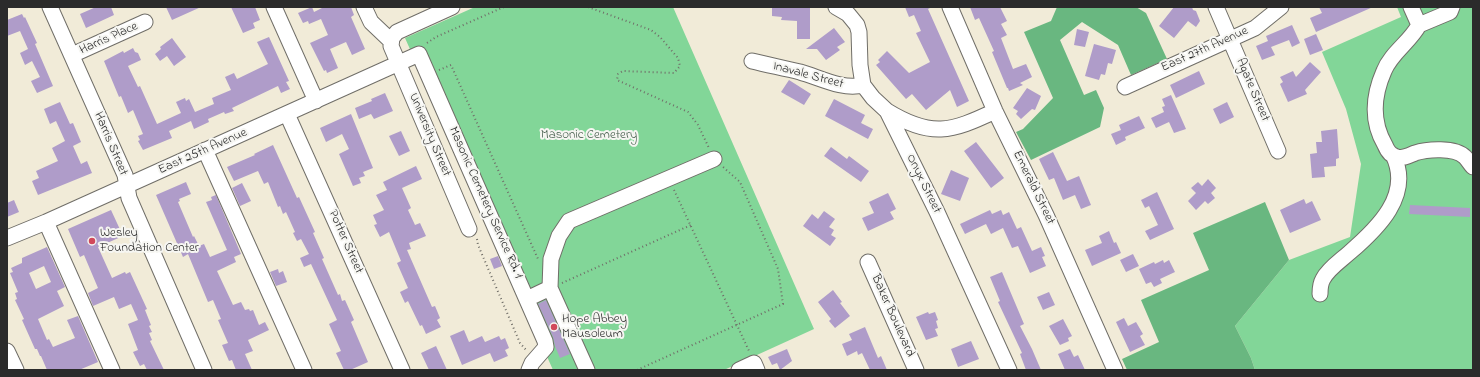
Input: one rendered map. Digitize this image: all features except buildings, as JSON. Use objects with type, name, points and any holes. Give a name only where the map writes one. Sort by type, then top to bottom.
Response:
[{"type":"street","name":"Harris Street","points":[[50,7],[125,174],[128,198],[204,370]]},
{"type":"street","points":[[274,7],[316,101]]},
{"type":"street","points":[[364,7],[371,22],[391,41],[397,32],[452,7]]},
{"type":"street","points":[[836,7],[848,14],[857,25],[859,32],[860,65],[863,86]]},
{"type":"street","name":"Emerald Street","points":[[950,7],[995,111],[1046,215],[1115,370]]},
{"type":"street","name":"Agate Street","points":[[1216,7],[1278,151]]},
{"type":"street","name":"East 27th Avenue","points":[[1125,87],[1260,25],[1281,7]]},
{"type":"street","points":[[1411,7],[1419,25]]},
{"type":"street","points":[[1320,294],[1320,284],[1324,276],[1368,237],[1381,223],[1394,200],[1400,180],[1398,168],[1393,155],[1386,147],[1378,131],[1374,110],[1384,71],[1388,63],[1419,25],[1450,12],[1452,7]]},
{"type":"street","name":"Harris Place","points":[[72,55],[145,22]]},
{"type":"street","name":"University Street","points":[[391,41],[392,51],[473,233]]},
{"type":"street","points":[[398,64],[419,54]]},
{"type":"street","name":"Masonic Cemetery Service Rd. 1","points":[[419,54],[545,342],[546,348],[533,364]]},
{"type":"street","name":"Inavale Street","points":[[752,61],[800,72],[841,85],[856,87],[863,86]]},
{"type":"street","name":"East 25th Avenue","points":[[7,238],[46,222],[398,64]]},
{"type":"street","name":"Onyx Street","points":[[863,86],[887,111],[937,212],[1009,370]]},
{"type":"street","points":[[887,111],[900,119],[917,126],[948,130],[965,125],[995,111]]},
{"type":"street","name":"Potter Street","points":[[287,114],[402,370]]},
{"type":"street","points":[[205,150],[304,370]]},
{"type":"street","points":[[1393,155],[1403,158],[1426,150],[1452,152],[1464,156],[1473,167]]},
{"type":"street","points":[[587,370],[550,288],[551,259],[559,236],[569,221],[714,159]]},
{"type":"street","points":[[46,222],[112,370]]},
{"type":"street","name":"Baker Boulevard","points":[[868,262],[916,370]]},
{"type":"street","points":[[527,298],[550,288]]},
{"type":"street","points":[[7,351],[16,370]]},
{"type":"street","points":[[739,370],[756,367]]},
{"type":"path","points":[[419,54],[427,43],[436,37],[504,7]]},
{"type":"path","points":[[588,7],[651,30],[665,42],[678,58],[680,66],[674,73],[623,71],[618,74],[617,80],[688,112],[698,125],[714,159],[740,182],[778,269],[783,304],[637,370]]},
{"type":"path","points":[[428,74],[451,65],[542,268],[550,273]]},
{"type":"path","points":[[669,178],[756,367]]},
{"type":"path","points":[[550,288],[691,225]]},
{"type":"path","points":[[473,233],[520,343],[533,364]]},
{"type":"green space","name":"Masonic Cemetery","points":[[475,7],[673,7],[814,329],[724,370],[553,370],[405,38]]},
{"type":"green space","points":[[1057,7],[1136,7],[1146,13],[1167,59],[1131,75],[1118,45],[1082,22],[1060,40],[1084,95],[1096,90],[1104,108],[1100,127],[1031,160],[1016,132],[1023,129],[1053,98],[1024,32],[1051,21]]},
{"type":"green space","points":[[1397,7],[1473,7],[1473,370],[1255,370],[1251,358],[1235,326],[1289,260],[1350,237],[1361,164],[1346,109],[1322,52],[1401,17]]},
{"type":"green space","points":[[1265,202],[1289,260],[1235,326],[1251,358],[1255,370],[1127,370],[1122,359],[1159,342],[1141,300],[1209,270],[1193,233]]},
{"type":"place","name":"Wesley Foundation Center","points":[[92,241]]},
{"type":"place","name":"Hope Abbey Mausoleum","points":[[554,327]]}]
